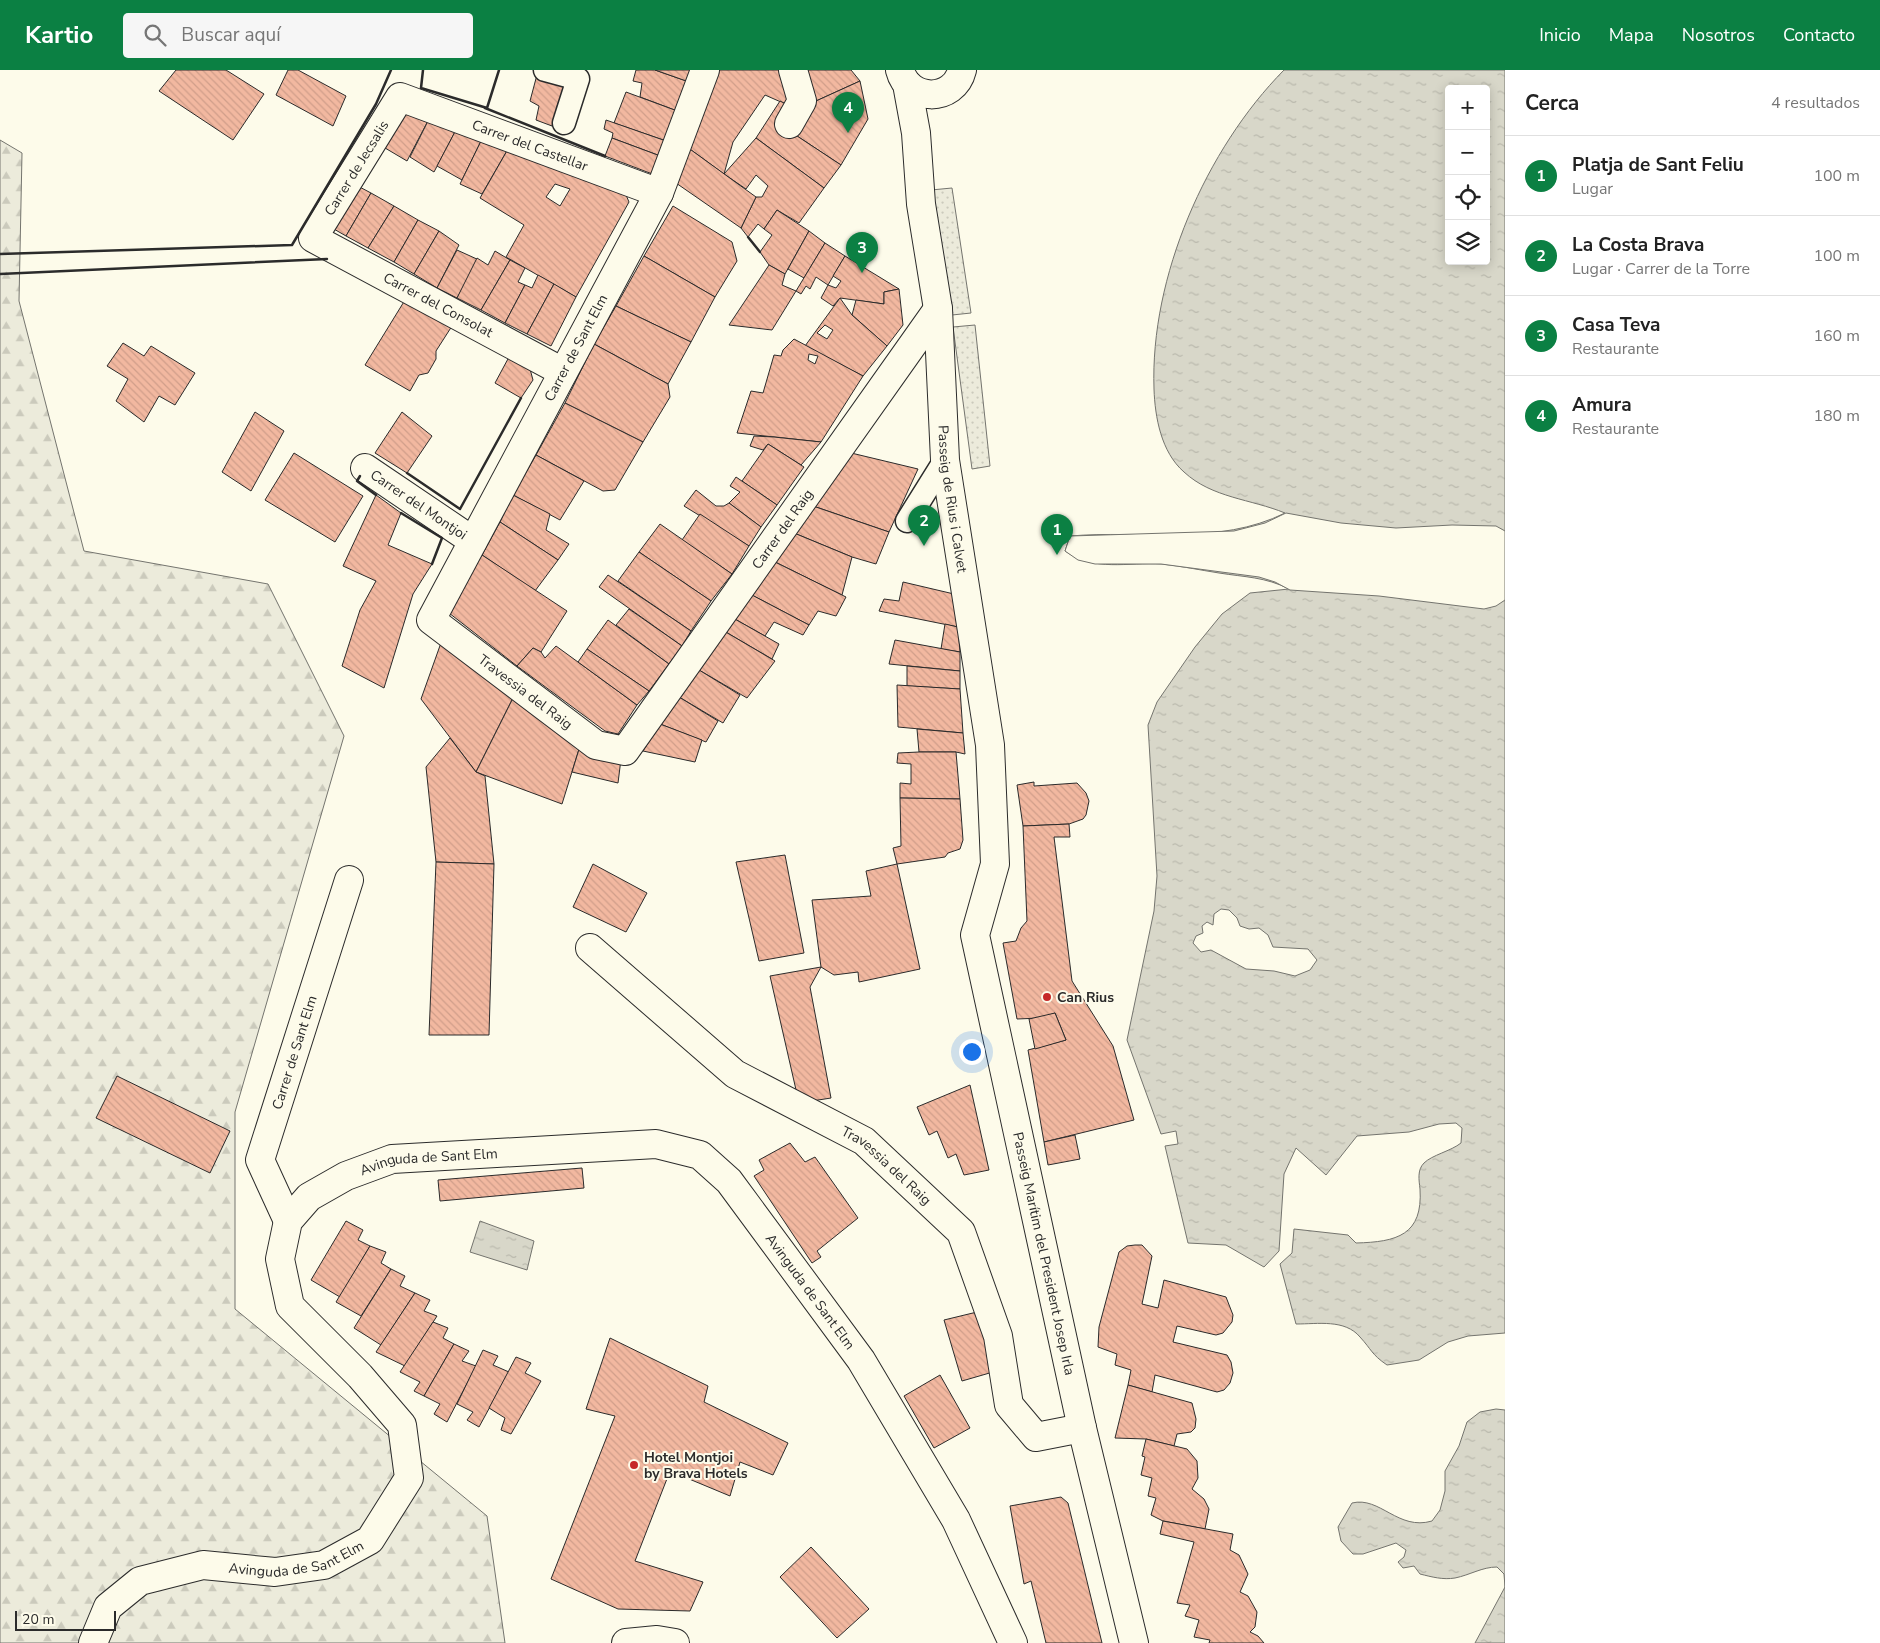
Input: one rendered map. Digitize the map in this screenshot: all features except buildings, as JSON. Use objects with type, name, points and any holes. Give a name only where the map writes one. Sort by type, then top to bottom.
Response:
[{"type":"street","points":[[545,70],[578,79],[564,123]]},
{"type":"street","name":"Carrer de Sant Elm","points":[[431,620],[659,193],[705,70]]},
{"type":"street","points":[[789,124],[802,101],[793,70]]},
{"type":"street","points":[[903,77],[922,94],[957,79]]},
{"type":"street","name":"Passeig de Rius i Calvet","points":[[903,77],[916,133],[921,204],[938,309],[945,460],[990,746],[995,864]]},
{"type":"street","points":[[916,133],[957,79]]},
{"type":"street","name":"Carrer del Castellar","points":[[400,97],[659,193]]},
{"type":"street","name":"Carrer de Jecsalis","points":[[313,238],[400,97]]},
{"type":"street","name":"Carrer del Consolat","points":[[313,238],[563,372]]},
{"type":"street","name":"Carrer del Raig","points":[[625,750],[938,309]]},
{"type":"street","points":[[907,521],[945,460]]},
{"type":"street","name":"Carrer del Montjoi","points":[[365,468],[473,541]]},
{"type":"street","name":"Travessia del Raig","points":[[431,620],[596,746],[625,750]]},
{"type":"street","name":"Passeig Marítim del President Josep Irla","points":[[995,864],[975,935],[1082,1428],[1134,1643]]},
{"type":"street","name":"Carrer de Sant Elm","points":[[288,1221],[260,1160],[349,880]]},
{"type":"street","name":"Travessia del Raig","points":[[590,948],[734,1074],[864,1141],[961,1232],[998,1336],[1008,1405],[1036,1436],[1082,1428]]},
{"type":"street","name":"Avinguda de Sant Elm","points":[[93,1643],[108,1607],[140,1581],[202,1565],[274,1572],[324,1565],[370,1540],[409,1478],[402,1425],[360,1376],[290,1306],[280,1259],[288,1221],[309,1197],[346,1176],[392,1159],[656,1144],[700,1155],[729,1181],[861,1360],[956,1520],[1013,1643]]},
{"type":"street","points":[[626,1643],[657,1640],[675,1643]]},
{"type":"green space","points":[[0,140],[22,153],[19,301],[84,551],[268,584],[344,736],[235,1112],[235,1309],[487,1516],[505,1643],[0,1643]]},
{"type":"green space","points":[[952,188],[971,313],[952,315],[931,190]]},
{"type":"green space","points":[[975,325],[990,466],[972,469],[953,327]]},
{"type":"water","points":[[1284,70],[1505,70],[1505,1333],[1468,1336],[1448,1342],[1419,1360],[1387,1365],[1375,1355],[1354,1331],[1347,1327],[1322,1323],[1296,1324],[1280,1264],[1292,1253],[1294,1229],[1348,1235],[1356,1243],[1384,1241],[1404,1233],[1412,1226],[1417,1217],[1420,1204],[1420,1169],[1424,1163],[1461,1143],[1462,1128],[1456,1123],[1439,1124],[1409,1132],[1357,1136],[1326,1175],[1296,1148],[1284,1174],[1279,1251],[1264,1267],[1226,1245],[1188,1243],[1165,1146],[1178,1144],[1176,1131],[1161,1134],[1127,1040],[1154,911],[1157,876],[1148,725],[1157,702],[1195,647],[1222,614],[1250,593],[1289,589],[1263,580],[1162,564],[1112,565],[1088,562],[1076,558],[1065,551],[1070,536],[1207,533],[1234,530],[1260,523],[1285,513],[1219,493],[1195,481],[1176,464],[1170,455],[1158,422],[1154,389],[1155,346],[1162,303],[1173,260],[1188,217],[1230,137],[1256,102]],"holes":[[[1221,909],[1229,910],[1237,918],[1240,926],[1249,929],[1259,928],[1268,935],[1273,947],[1308,949],[1317,960],[1310,970],[1295,976],[1274,971],[1246,969],[1211,950],[1201,952],[1193,943],[1196,936],[1203,933],[1202,926],[1207,922],[1213,925],[1214,914]]]},
{"type":"water","points":[[480,1221],[534,1241],[527,1270],[470,1252]]},
{"type":"water","points":[[1496,1409],[1505,1410],[1505,1587],[1504,1574],[1497,1567],[1486,1568],[1446,1579],[1420,1574],[1414,1566],[1403,1568],[1398,1562],[1404,1557],[1406,1550],[1396,1543],[1363,1554],[1353,1554],[1341,1541],[1338,1527],[1352,1503],[1372,1504],[1409,1521],[1420,1523],[1432,1521],[1440,1510],[1445,1491],[1445,1471],[1459,1446],[1467,1422],[1480,1412]]},
{"type":"water","points":[[1505,1587],[1505,1643],[1475,1643]]},
{"type":"pier","points":[[1286,513],[1341,523],[1396,528],[1452,525],[1496,526],[1505,531],[1505,600],[1496,606],[1484,609],[1379,596],[1290,590],[1275,582],[1259,577],[1161,564],[1095,564],[1078,560],[1065,551],[1070,536],[1234,531],[1265,523]]},
{"type":"wall","points":[[0,254],[292,245],[376,104],[391,70]]},
{"type":"wall","points":[[423,70],[421,88],[487,108],[499,70]]},
{"type":"wall","points":[[485,108],[605,156]]},
{"type":"wall","points":[[748,237],[760,252]]},
{"type":"wall","points":[[0,274],[327,259]]},
{"type":"wall","points":[[407,473],[460,509],[521,398]]},
{"type":"wall","points":[[360,476],[357,481],[376,495]]},
{"type":"wall","points":[[401,513],[442,538],[432,564]]},
{"type":"place","name":"Amura","points":[[848,133]]},
{"type":"place","name":"Casa Teva","points":[[862,273]]},
{"type":"place","name":"La Costa Brava","points":[[924,546]]},
{"type":"place","name":"Platja de Sant Feliu","points":[[1057,555]]},
{"type":"place","name":"Can Rius","points":[[1047,997]]},
{"type":"place","name":"Hotel Montjoi by Brava Hotels","points":[[634,1465]]}]
